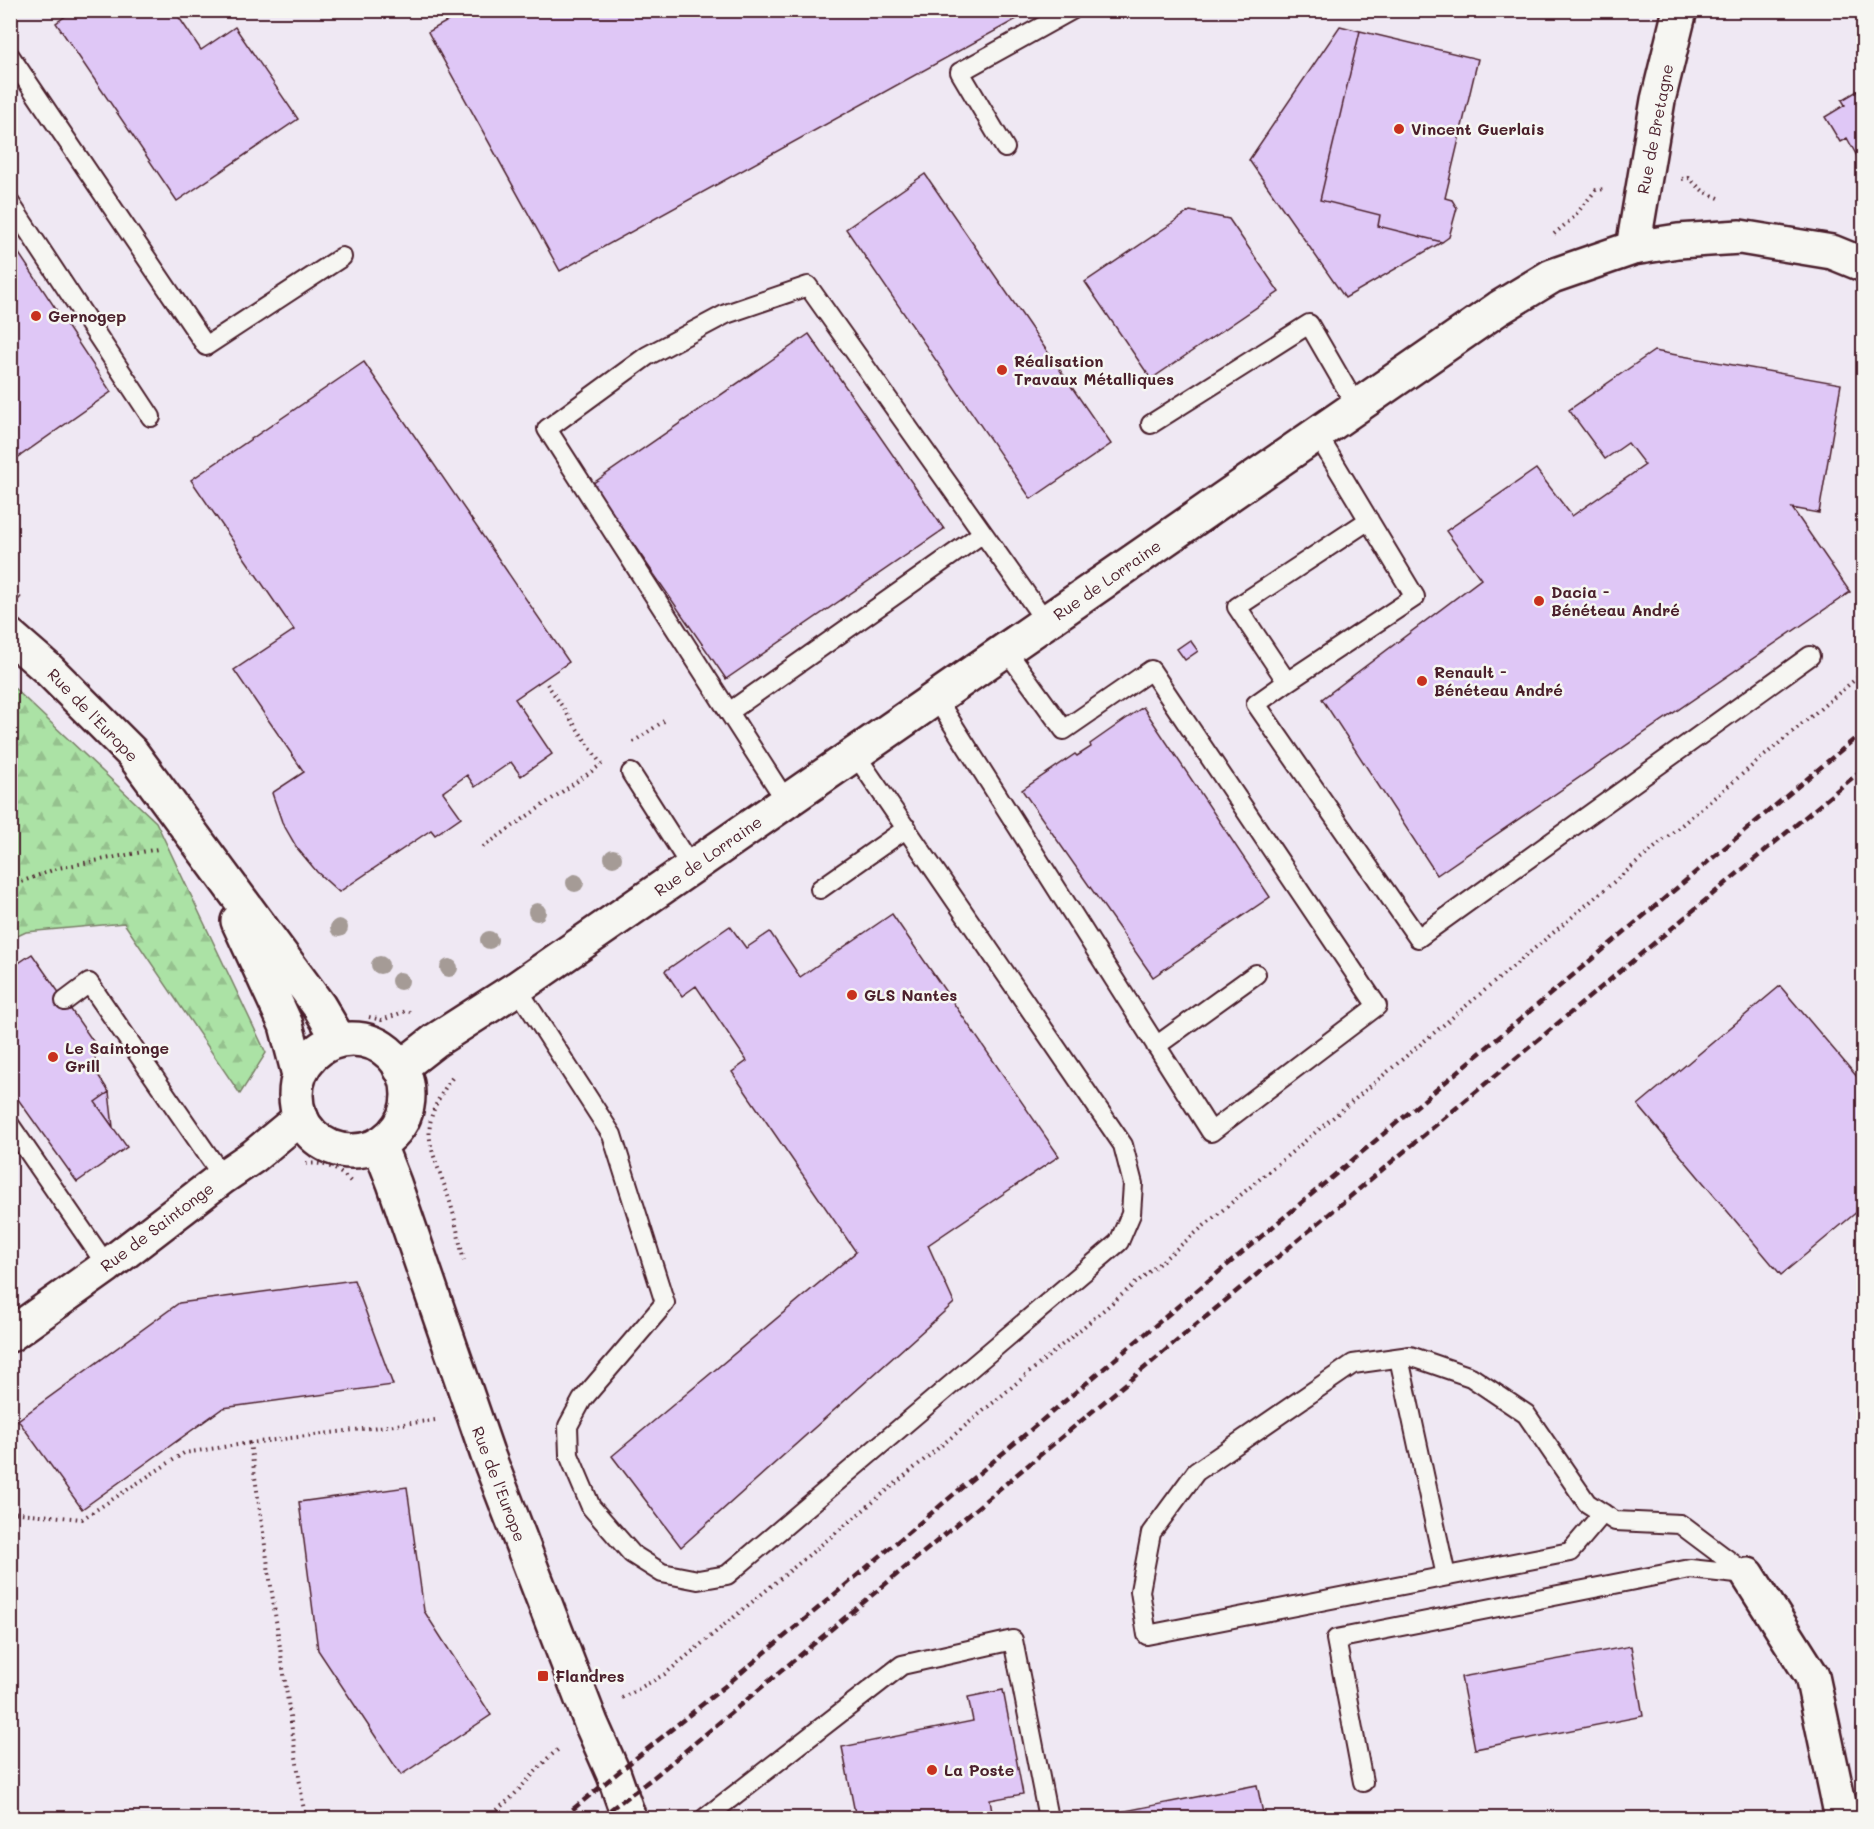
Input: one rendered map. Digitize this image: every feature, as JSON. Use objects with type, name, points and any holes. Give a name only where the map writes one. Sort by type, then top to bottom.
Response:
[{"type":"street","name":"Rue de Bretagne","points":[[1633,248],[1658,100],[1680,10]]},
{"type":"street","name":"Rue de Lorraine","points":[[400,1068],[436,1040],[517,988],[1499,308],[1552,276],[1633,248],[1678,241],[1740,237],[1832,252],[1863,265]]},
{"type":"street","name":"Rue de l'Europe","points":[[10,636],[48,669],[132,753],[319,1006],[339,1040]]},
{"type":"street","name":"Rue de l'Europe","points":[[210,859],[286,1025],[299,1075]]},
{"type":"street","points":[[357,1039],[374,1043],[390,1053],[400,1068],[407,1085],[407,1103],[402,1120],[391,1135],[379,1145],[360,1151],[340,1150],[323,1143],[308,1131],[301,1117],[296,1095],[299,1075],[309,1059],[321,1047],[339,1040],[357,1039]]},
{"type":"street","name":"Rue de Saintonge","points":[[10,1335],[254,1156],[301,1117]]},
{"type":"street","name":"Rue de l'Europe","points":[[379,1145],[398,1194],[473,1415],[629,1818]]},
{"type":"street","points":[[1748,1575],[1812,1676],[1842,1818]]},
{"type":"lane","points":[[1005,148],[960,72],[1072,10]]},
{"type":"lane","points":[[10,56],[206,346],[342,257]]},
{"type":"lane","points":[[10,203],[151,417]]},
{"type":"lane","points":[[786,801],[547,429],[647,356],[726,314],[808,286],[1046,622]]},
{"type":"lane","points":[[1151,424],[1310,324],[1357,407]]},
{"type":"lane","points":[[1317,434],[1415,597],[1256,704],[1418,938],[1810,656]]},
{"type":"lane","points":[[1287,682],[1237,607],[1369,520]]},
{"type":"lane","points":[[729,712],[983,533]]},
{"type":"lane","points":[[936,698],[1211,1132],[1377,1006],[1151,670],[1064,730],[1006,650]]},
{"type":"lane","points":[[517,988],[612,1135],[665,1303],[582,1400],[568,1426],[569,1455],[591,1507],[632,1554],[662,1574],[698,1580],[727,1575],[1119,1242],[1131,1214],[1134,1184],[1123,1145],[855,754]]},
{"type":"lane","points":[[631,772],[691,867]]},
{"type":"lane","points":[[820,889],[907,828]]},
{"type":"lane","points":[[1156,1046],[1256,974]]},
{"type":"lane","points":[[64,1001],[89,983],[223,1177]]},
{"type":"lane","points":[[10,1125],[107,1266]]},
{"type":"lane","points":[[1602,1513],[1570,1552],[1147,1635],[1140,1591],[1151,1533],[1196,1472],[1353,1364],[1410,1356],[1471,1377],[1526,1414],[1587,1503],[1602,1513],[1615,1521],[1680,1524],[1748,1575]]},
{"type":"lane","points":[[1400,1358],[1446,1576]]},
{"type":"lane","points":[[1363,1782],[1336,1639],[1690,1569],[1748,1575]]},
{"type":"lane","points":[[705,1818],[902,1665],[1013,1640],[1048,1818]]},
{"type":"path","points":[[488,1818],[513,1796],[548,1758],[619,1700],[665,1674],[921,1463],[1863,672]]},
{"type":"path","points":[[547,684],[601,764]]},
{"type":"path","points":[[629,745],[667,719]]},
{"type":"path","points":[[483,846],[611,758]]},
{"type":"path","points":[[10,885],[58,868],[162,849]]},
{"type":"path","points":[[10,1512],[82,1519],[184,1453],[473,1415]]},
{"type":"path","points":[[250,1443],[305,1818]]},
{"type":"shaded area","points":[[11,11],[1863,11],[1863,1818],[11,1818],[10,939],[26,932],[124,923],[240,1093],[156,822],[11,685]]},
{"type":"green space","points":[[11,685],[156,822],[266,1053],[240,1094],[124,923],[26,932],[11,939]]},
{"type":"building","points":[[74,10],[174,10],[201,50],[235,27],[298,119],[177,201],[56,23]]},
{"type":"building","points":[[467,10],[1033,10],[560,271],[428,32]]},
{"type":"building","points":[[1340,26],[1360,31],[1320,200],[1380,215],[1378,226],[1442,242],[1345,298],[1249,160]]},
{"type":"building","name":"Vincent Guerlais","points":[[1360,31],[1478,59],[1445,198],[1452,200],[1457,208],[1449,237],[1442,242],[1378,226],[1380,215],[1320,200]]},
{"type":"building","points":[[1864,87],[1864,152],[1857,156],[1847,138],[1840,142],[1825,117],[1845,105],[1842,100]]},
{"type":"building","name":"Réalisation Travaux Métalliques","points":[[925,174],[1111,444],[1031,499],[846,229]]},
{"type":"building","points":[[1190,211],[1229,219],[1279,292],[1151,379],[1085,282]]},
{"type":"building","name":"Gernogep","points":[[10,240],[111,392],[10,463]]},
{"type":"building","points":[[809,334],[944,529],[726,679],[592,484]]},
{"type":"building","points":[[1654,351],[1841,384],[1819,513],[1792,508],[1850,592],[1437,875],[1322,699],[1481,579],[1446,531],[1536,469],[1572,516],[1645,465],[1628,443],[1605,459],[1569,410]]},
{"type":"building","points":[[364,362],[569,662],[515,699],[552,754],[521,776],[511,762],[475,787],[467,775],[443,792],[461,817],[435,835],[431,830],[339,892],[317,872],[297,848],[282,822],[272,793],[304,772],[234,670],[294,630],[191,480]]},
{"type":"building","points":[[1190,640],[1198,651],[1185,660],[1177,649]]},
{"type":"building","points":[[1143,707],[1270,897],[1153,977],[1022,790],[1075,754],[1077,756],[1091,747],[1090,744]]},
{"type":"building","points":[[892,914],[1059,1156],[928,1245],[954,1303],[681,1547],[612,1456],[856,1252],[732,1072],[747,1061],[696,986],[682,996],[665,971],[730,926],[746,948],[770,932],[800,977]]},
{"type":"building","name":"Le Saintonge Grill","points":[[32,954],[95,1044],[95,1070],[109,1092],[95,1102],[127,1147],[77,1182],[10,1088],[10,969]]},
{"type":"building","points":[[1780,986],[1864,1085],[1864,1206],[1781,1275],[1638,1105]]},
{"type":"building","points":[[109,1092],[113,1127],[95,1102]]},
{"type":"building","points":[[354,1280],[393,1385],[223,1408],[82,1509],[18,1420],[179,1303]]},
{"type":"building","points":[[407,1487],[424,1611],[491,1715],[401,1775],[318,1650],[299,1502]]},
{"type":"building","points":[[1631,1646],[1643,1716],[1475,1749],[1461,1677]]},
{"type":"building","name":"La Poste","points":[[1003,1690],[1023,1794],[990,1800],[993,1818],[856,1818],[842,1747],[973,1721],[968,1697]]},
{"type":"building","points":[[1257,1785],[1264,1818],[1111,1818],[1110,1814]]},
{"type":"railway","points":[[562,1818],[730,1682],[1864,731]]},
{"type":"railway","points":[[599,1818],[654,1777],[1864,768]]},
{"type":"place","name":"Vincent Guerlais","points":[[1399,129]]},
{"type":"place","name":"Gernogep","points":[[36,316]]},
{"type":"place","name":"Réalisation Travaux Métalliques","points":[[1002,370]]},
{"type":"place","name":"Dacia - Bénéteau André","points":[[1539,601]]},
{"type":"place","name":"Renault - Bénéteau André","points":[[1422,681]]},
{"type":"place","name":"GLS Nantes","points":[[852,995]]},
{"type":"place","name":"Le Saintonge Grill","points":[[53,1057]]},
{"type":"place","name":"Flandres","points":[[543,1676]]},
{"type":"place","name":"La Poste","points":[[932,1770]]}]
